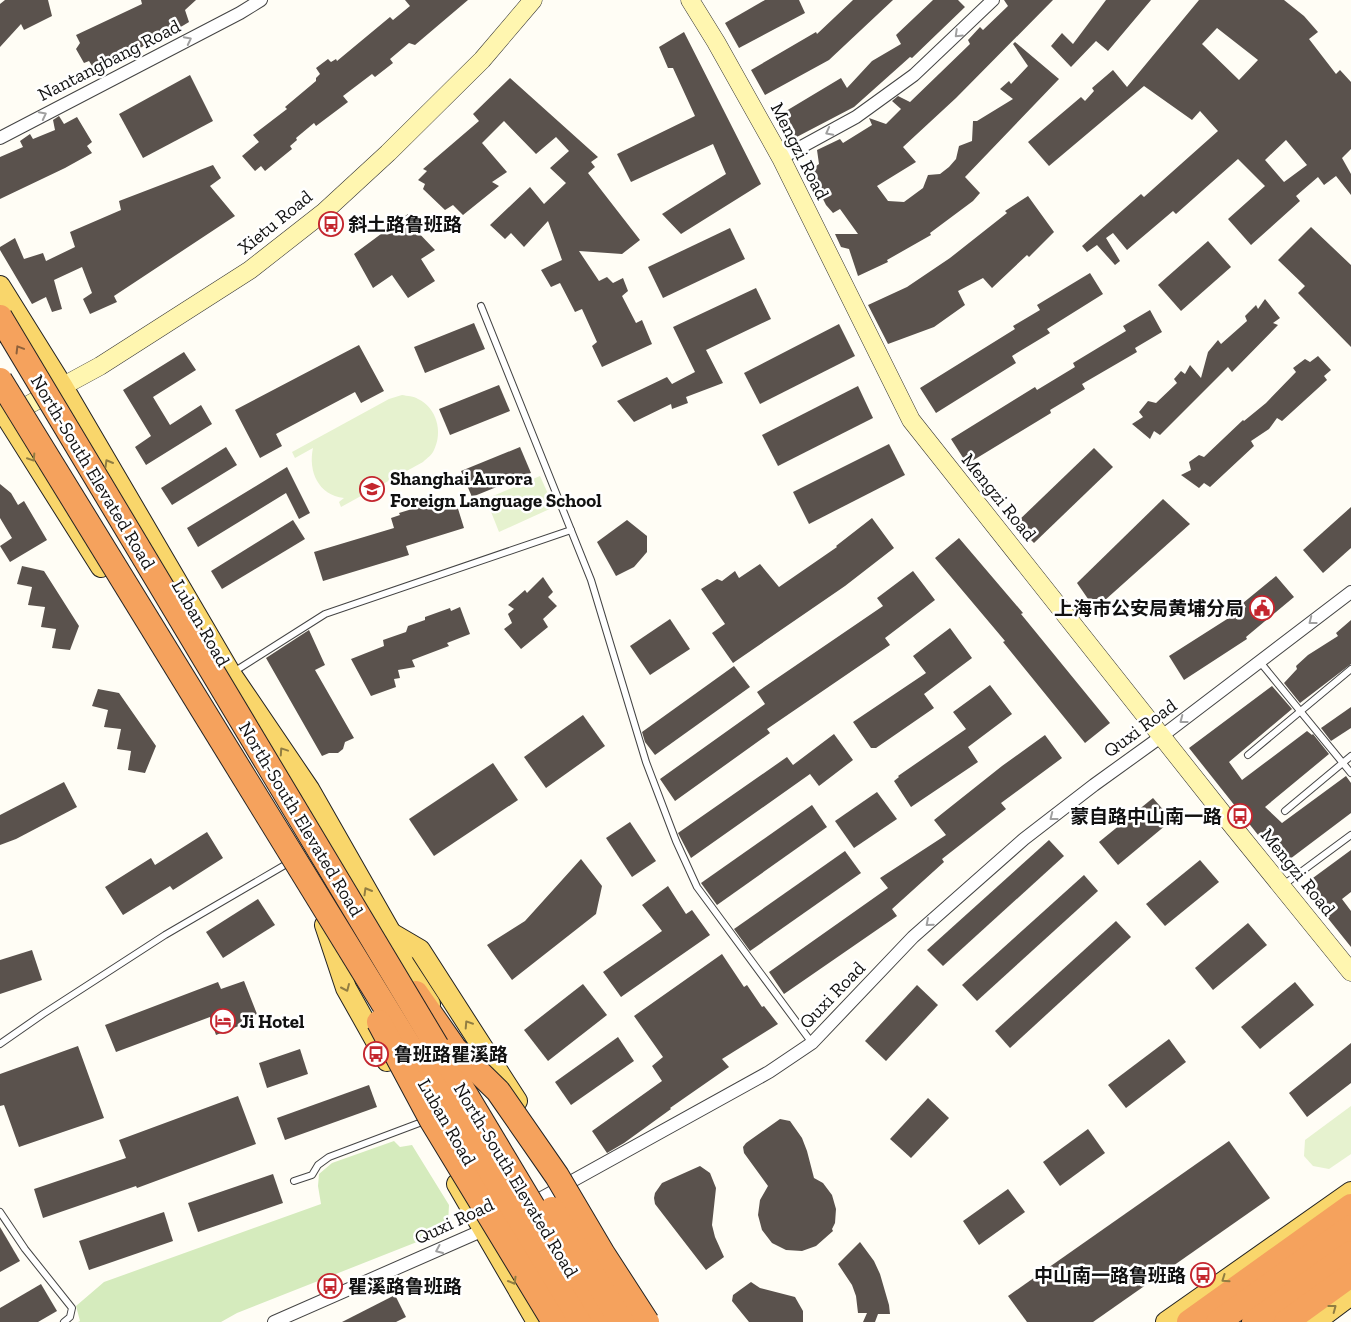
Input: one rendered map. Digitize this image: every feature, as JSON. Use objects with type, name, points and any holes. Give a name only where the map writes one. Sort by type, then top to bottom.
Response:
[{"type":"highway","name":"North-South Elevated Road","points":[[0,317],[602,1322]]},
{"type":"highway","name":"North-South Elevated Road","points":[[0,380],[327,919],[580,1322]]},
{"type":"highway","points":[[350,901],[455,1048],[622,1322]]},
{"type":"highway","points":[[327,919],[427,1113],[554,1322]]},
{"type":"highway","points":[[455,1048],[498,1091],[557,1176],[603,1254],[647,1322]]},
{"type":"highway","points":[[1189,1322],[1351,1206]]},
{"type":"highway","points":[[1218,1322],[1351,1227]]},
{"type":"highway","points":[[1254,1322],[1351,1253]]},
{"type":"highway","points":[[1308,1283],[1351,1260]]},
{"type":"highway","points":[[1286,1322],[1351,1275]]},
{"type":"main road","name":"Luban Road","points":[[0,286],[63,387],[231,674],[308,789],[391,933],[404,964],[656,1322]]},
{"type":"main road","name":"Luban Road","points":[[2,415],[327,919],[565,1322]]},
{"type":"main road","name":"Luban Road","points":[[327,919],[346,988],[537,1322]]},
{"type":"main road","name":"Luban Road","points":[[561,1187],[633,1322]]},
{"type":"main road","points":[[1166,1322],[1351,1192]]},
{"type":"main road","points":[[1202,1322],[1351,1218]]},
{"type":"main road","points":[[1271,1322],[1351,1264]]},
{"type":"main road","points":[[1315,1322],[1351,1295]]},
{"type":"street","name":"Nantangbang Road","points":[[0,138],[262,0]]},
{"type":"street","name":"Xietu Road","points":[[2,415],[63,387],[100,366],[250,270],[324,212],[388,153],[482,60],[533,0]]},
{"type":"street","name":"Mengzi Road","points":[[690,0],[716,42],[781,158],[911,420],[1351,972]]},
{"type":"street","points":[[781,158],[856,117],[914,75],[993,0]]},
{"type":"street","name":"Quxi Road","points":[[274,1322],[484,1230],[769,1072],[812,1043],[914,937],[1024,839],[1351,592]]},
{"type":"lane","points":[[481,306],[591,580],[646,762],[676,841],[697,888],[812,1043]]},
{"type":"lane","points":[[231,674],[326,614],[571,530]]},
{"type":"lane","points":[[1260,662],[1351,773]]},
{"type":"lane","points":[[1248,755],[1351,669]]},
{"type":"lane","points":[[1285,811],[1351,756]]},
{"type":"lane","points":[[1282,886],[1351,835]]},
{"type":"lane","points":[[0,1044],[165,935],[290,862]]},
{"type":"lane","points":[[294,1182],[312,1175],[318,1165],[330,1158],[422,1122]]},
{"type":"lane","points":[[0,1212],[25,1249],[72,1308],[70,1317],[64,1322]]},
{"type":"green space","points":[[402,395],[425,403],[434,414],[438,436],[433,452],[423,462],[341,507],[339,502],[344,498],[327,492],[317,481],[312,465],[313,448],[295,458],[292,452],[389,399]]},
{"type":"green space","points":[[540,476],[554,507],[499,532],[486,499]]},
{"type":"green space","points":[[1351,1106],[1351,1154],[1329,1169],[1313,1166],[1304,1156],[1305,1140]]},
{"type":"green space","points":[[394,1141],[400,1147],[412,1145],[449,1205],[448,1223],[427,1238],[237,1313],[221,1322],[78,1322],[80,1321],[76,1306],[104,1282],[321,1204],[318,1186],[319,1174],[332,1163]]},
{"type":"building","points":[[5,0],[48,0],[52,16],[24,30],[21,24],[0,47],[0,4]]},
{"type":"building","points":[[141,0],[196,0],[185,10],[189,22],[164,37],[162,36],[96,72],[89,61],[84,63],[76,49],[80,43],[76,35],[142,4]]},
{"type":"building","points":[[405,0],[468,0],[415,45],[409,43],[390,59],[393,63],[375,77],[372,74],[343,96],[348,102],[316,126],[314,123],[296,138],[297,140],[290,146],[292,149],[265,171],[261,166],[255,171],[242,156],[259,142],[253,135],[287,109],[285,107],[316,81],[320,74],[316,68],[328,59],[331,62],[336,59],[337,61],[390,17],[393,20],[410,6]]},
{"type":"building","points":[[765,0],[799,0],[805,13],[739,48],[725,23]]},
{"type":"building","points":[[853,0],[893,0],[829,60],[765,95],[751,70],[816,32],[817,34]]},
{"type":"building","points":[[933,0],[958,0],[965,7],[912,58],[910,57],[854,107],[789,141],[776,117],[841,78],[847,88],[872,61],[901,44],[896,35]]},
{"type":"building","points":[[1004,0],[1053,0],[956,98],[903,147],[916,162],[877,186],[888,201],[904,202],[923,188],[928,175],[940,174],[949,167],[956,159],[959,146],[972,141],[973,121],[977,121],[1013,99],[1000,89],[1009,81],[1011,84],[1028,66],[1013,44],[1015,42],[1059,79],[965,177],[980,193],[973,201],[930,233],[931,235],[887,260],[888,262],[858,276],[849,249],[841,247],[835,234],[858,234],[840,209],[833,213],[826,205],[809,171],[819,164],[817,150],[840,139],[843,143],[872,125],[869,118],[886,124],[901,109],[892,101],[898,96],[910,102],[970,44],[968,40],[980,27],[983,30],[1008,6]]},
{"type":"building","points":[[1106,0],[1151,0],[1108,51],[1096,41],[1071,67],[1051,46],[1062,33],[1073,44]]},
{"type":"building","points":[[1199,0],[1284,0],[1304,16],[1318,32],[1309,39],[1336,74],[1340,70],[1351,82],[1351,149],[1342,158],[1351,174],[1351,195],[1336,176],[1324,185],[1318,177],[1296,196],[1300,201],[1251,245],[1228,219],[1265,186],[1238,159],[1176,214],[1173,211],[1127,250],[1113,233],[1106,238],[1120,261],[1115,265],[1097,245],[1087,252],[1082,246],[1141,194],[1144,197],[1218,131],[1200,111],[1192,120],[1144,86],[1049,166],[1028,142],[1081,97],[1085,101],[1094,91],[1092,88],[1113,70],[1127,87]],"holes":[[[1217,28],[1258,60],[1239,80],[1202,44]],[[1286,140],[1307,165],[1284,182],[1265,160]]]},
{"type":"building","points":[[684,32],[761,184],[681,234],[662,214],[726,174],[713,144],[631,182],[617,154],[695,116],[673,68],[668,68],[659,47]]},
{"type":"building","points":[[190,75],[213,121],[143,158],[119,114]]},
{"type":"building","points":[[510,78],[598,157],[591,162],[595,167],[588,173],[640,240],[622,254],[579,251],[599,281],[607,277],[613,283],[623,278],[628,291],[622,296],[636,323],[642,320],[652,344],[602,367],[592,346],[597,342],[582,309],[575,312],[560,283],[551,287],[541,270],[562,260],[548,221],[524,247],[511,233],[505,239],[490,225],[530,187],[544,204],[566,183],[550,168],[569,151],[556,137],[536,154],[504,121],[482,143],[507,172],[492,182],[499,186],[463,215],[453,205],[445,210],[423,189],[425,184],[418,180],[427,171],[423,169],[479,121],[473,114]]},
{"type":"building","points":[[59,116],[64,124],[77,117],[92,142],[87,146],[92,153],[0,199],[0,157],[23,147],[20,141],[30,134],[33,139],[55,130],[53,120]]},
{"type":"building","points":[[213,165],[221,178],[210,186],[235,216],[114,296],[117,302],[90,314],[83,299],[92,293],[82,267],[54,280],[62,309],[52,312],[46,297],[32,304],[0,250],[0,247],[15,238],[24,259],[43,253],[46,261],[75,247],[70,232],[121,210],[119,201]]},
{"type":"building","points":[[1028,196],[1054,232],[1029,257],[1027,255],[992,288],[983,278],[958,291],[965,305],[934,327],[888,344],[868,305],[907,287],[950,258],[1007,213],[1005,211]]},
{"type":"building","points":[[408,214],[415,223],[413,227],[435,250],[421,259],[435,281],[408,298],[392,275],[373,288],[354,254]]},
{"type":"building","points":[[1311,227],[1351,265],[1351,347],[1298,293],[1305,286],[1278,260]]},
{"type":"building","points":[[730,228],[745,259],[663,298],[648,267]]},
{"type":"building","points":[[1208,241],[1231,267],[1181,311],[1158,285]]},
{"type":"building","points":[[1090,273],[1103,294],[1047,329],[1050,333],[1012,356],[1016,363],[936,413],[920,388],[1015,329],[1013,326],[1040,310],[1037,305]]},
{"type":"building","points":[[756,288],[771,319],[706,350],[723,383],[686,397],[688,403],[672,409],[671,404],[634,422],[617,401],[667,377],[672,384],[695,372],[673,327]]},
{"type":"building","points":[[1265,299],[1280,318],[1273,323],[1278,325],[1232,372],[1228,367],[1160,435],[1154,431],[1150,439],[1132,424],[1143,417],[1139,412],[1148,401],[1156,403],[1177,383],[1174,379],[1181,371],[1185,374],[1190,365],[1201,378],[1208,352],[1218,340],[1221,344],[1247,321],[1245,316],[1256,305],[1258,309]]},
{"type":"building","points":[[1150,310],[1162,332],[1135,348],[1137,352],[1082,384],[1085,389],[1050,410],[1051,413],[967,464],[951,439],[1035,387],[1037,390],[1075,367],[1073,363],[1126,331],[1123,326]]},
{"type":"building","points":[[474,323],[485,349],[425,373],[414,347]]},
{"type":"building","points":[[839,324],[855,356],[760,404],[744,373]]},
{"type":"building","points":[[359,345],[384,391],[361,403],[355,392],[276,434],[282,446],[260,458],[235,410]]},
{"type":"building","points":[[184,352],[196,370],[153,397],[170,425],[201,405],[212,424],[146,465],[135,447],[151,436],[123,390]]},
{"type":"building","points":[[1318,356],[1331,370],[1324,376],[1327,380],[1282,421],[1277,418],[1269,429],[1251,441],[1254,446],[1210,487],[1204,483],[1199,488],[1181,475],[1191,470],[1189,462],[1199,455],[1204,457],[1243,420],[1266,403],[1296,372],[1293,368],[1305,359],[1310,362]]},
{"type":"building","points":[[499,385],[510,411],[450,435],[439,409]]},
{"type":"building","points":[[858,386],[873,418],[778,466],[762,435]]},
{"type":"building","points":[[889,444],[905,475],[809,524],[793,492]]},
{"type":"building","points":[[226,447],[237,465],[172,505],[161,488]]},
{"type":"building","points":[[520,447],[531,473],[472,497],[461,471]]},
{"type":"building","points":[[1094,448],[1113,467],[1034,543],[1015,524]]},
{"type":"building","points":[[287,467],[310,513],[299,519],[286,493],[198,547],[187,528]]},
{"type":"building","points":[[0,484],[11,493],[18,505],[24,501],[47,540],[10,562],[0,546],[12,538],[0,518]]},
{"type":"building","points":[[445,499],[446,502],[455,499],[464,528],[406,546],[409,555],[323,581],[314,552],[394,528],[391,518],[400,515],[399,513]]},
{"type":"building","points":[[1163,499],[1190,524],[1095,609],[1077,583]]},
{"type":"building","points":[[1351,507],[1351,548],[1323,573],[1303,550]]},
{"type":"building","points":[[872,518],[894,548],[845,586],[733,663],[712,633],[725,624],[701,589],[717,579],[722,581],[735,571],[739,578],[760,564],[779,587],[837,547]]},
{"type":"building","points":[[293,520],[305,539],[222,589],[211,571]]},
{"type":"building","points":[[627,520],[647,536],[647,552],[634,567],[616,576],[597,542]]},
{"type":"building","points":[[959,538],[1023,613],[1021,614],[1110,723],[1085,743],[1003,642],[1005,641],[935,558]]},
{"type":"building","points":[[22,566],[44,571],[79,626],[70,650],[52,648],[56,629],[41,627],[45,607],[28,605],[32,587],[17,584]]},
{"type":"building","points":[[913,571],[935,600],[885,638],[890,645],[767,729],[770,733],[675,801],[660,779],[765,704],[757,692],[883,606],[877,598]]},
{"type":"building","points":[[1276,576],[1294,597],[1246,637],[1247,639],[1184,680],[1169,656],[1246,607],[1243,603]]},
{"type":"building","points":[[543,577],[553,592],[548,597],[557,606],[543,619],[548,627],[521,649],[504,629],[512,623],[508,614],[514,609],[508,605],[525,590],[527,593]]},
{"type":"building","points":[[460,607],[470,634],[447,643],[449,646],[412,660],[415,667],[398,670],[400,678],[394,679],[396,687],[371,696],[351,659],[384,646],[383,640],[406,632],[408,626],[425,620],[425,617],[450,608],[451,611]]},
{"type":"building","points":[[670,619],[690,649],[650,675],[630,646]]},
{"type":"building","points":[[1351,620],[1351,664],[1300,703],[1284,683],[1297,669],[1296,666],[1308,655],[1338,636],[1336,633]]},
{"type":"building","points":[[950,628],[972,658],[924,694],[934,708],[876,748],[871,748],[853,722],[926,673],[913,656]]},
{"type":"building","points":[[309,630],[325,665],[315,670],[354,738],[345,742],[343,749],[338,753],[329,753],[322,756],[266,658]]},
{"type":"building","points":[[734,666],[750,687],[655,755],[645,742],[642,732]]},
{"type":"building","points":[[990,685],[1012,714],[968,747],[978,762],[911,807],[894,781],[898,776],[966,729],[953,712]]},
{"type":"building","points":[[1272,686],[1292,709],[1229,762],[1242,780],[1307,731],[1313,734],[1329,754],[1265,807],[1282,823],[1346,776],[1351,783],[1351,813],[1282,865],[1189,748]]},
{"type":"building","points":[[98,689],[119,693],[156,746],[145,773],[128,770],[131,751],[117,749],[121,729],[104,727],[108,710],[92,706]]},
{"type":"building","points":[[1351,707],[1351,728],[1331,741],[1321,728]]},
{"type":"building","points":[[583,715],[605,746],[546,788],[524,757]]},
{"type":"building","points":[[834,734],[853,760],[819,786],[810,774],[691,858],[678,833],[787,757],[793,765]]},
{"type":"building","points":[[1045,735],[1062,758],[1001,803],[1006,809],[942,859],[944,862],[892,909],[897,916],[784,994],[769,972],[888,888],[880,878],[946,835],[934,820],[1002,766]]},
{"type":"building","points":[[493,763],[518,800],[434,856],[409,819]]},
{"type":"building","points":[[64,782],[77,807],[16,839],[0,845],[0,815]]},
{"type":"building","points":[[877,792],[897,819],[854,848],[835,821]]},
{"type":"building","points":[[1153,798],[1172,820],[1118,865],[1099,842]]},
{"type":"building","points":[[812,805],[827,827],[717,905],[701,883]]},
{"type":"building","points":[[630,822],[656,861],[632,877],[606,838]]},
{"type":"building","points":[[207,832],[223,858],[173,890],[170,886],[123,915],[105,887],[151,858],[155,865]]},
{"type":"building","points":[[1049,840],[1064,856],[943,966],[927,950]]},
{"type":"building","points":[[1351,850],[1351,892],[1342,899],[1351,911],[1351,947],[1302,886]]},
{"type":"building","points":[[845,851],[861,873],[750,951],[734,929]]},
{"type":"building","points":[[581,859],[602,886],[596,914],[512,980],[487,945],[525,921]]},
{"type":"building","points":[[1200,860],[1219,882],[1165,926],[1146,904]]},
{"type":"building","points":[[1084,875],[1098,891],[977,1001],[962,985]]},
{"type":"building","points":[[668,886],[686,914],[692,910],[710,935],[621,997],[603,972],[662,931],[642,905]]},
{"type":"building","points":[[258,899],[275,925],[223,958],[206,932]]},
{"type":"building","points":[[1116,921],[1131,937],[1010,1048],[995,1031]]},
{"type":"building","points":[[1248,923],[1267,945],[1213,990],[1195,968]]},
{"type":"building","points":[[32,950],[42,980],[0,994],[0,960]]},
{"type":"building","points":[[722,954],[744,987],[747,985],[762,1007],[764,1006],[778,1024],[722,1059],[729,1067],[624,1143],[607,1153],[592,1131],[662,1081],[652,1066],[663,1057],[634,1016]]},
{"type":"building","points":[[244,981],[257,1014],[242,1020],[241,1025],[216,1035],[210,1017],[116,1052],[105,1025],[218,982],[221,989]]},
{"type":"building","points":[[1295,982],[1314,1005],[1260,1049],[1241,1027]]},
{"type":"building","points":[[583,984],[607,1015],[548,1061],[524,1030]]},
{"type":"building","points":[[917,985],[938,1005],[886,1061],[865,1041]]},
{"type":"building","points":[[618,1037],[634,1061],[571,1105],[555,1082]]},
{"type":"building","points":[[1169,1039],[1186,1062],[1126,1108],[1108,1085]]},
{"type":"building","points":[[1351,1043],[1351,1083],[1307,1117],[1289,1093]]},
{"type":"building","points":[[78,1046],[104,1118],[19,1147],[4,1105],[0,1106],[0,1074]]},
{"type":"building","points":[[300,1049],[308,1074],[267,1088],[259,1063]]},
{"type":"building","points":[[369,1085],[377,1107],[285,1140],[277,1118]]},
{"type":"building","points":[[238,1096],[256,1144],[137,1188],[136,1186],[43,1218],[34,1189],[126,1158],[119,1140]]},
{"type":"building","points":[[928,1098],[949,1118],[911,1158],[890,1139]]},
{"type":"building","points":[[780,1119],[790,1121],[802,1138],[814,1178],[823,1183],[832,1195],[836,1209],[833,1231],[816,1246],[802,1251],[786,1250],[772,1243],[762,1230],[758,1215],[760,1200],[768,1186],[744,1153],[743,1147]]},
{"type":"building","points":[[1088,1129],[1105,1153],[1060,1186],[1043,1162]]},
{"type":"building","points":[[1229,1141],[1270,1198],[1093,1322],[1027,1322],[1008,1296]]},
{"type":"building","points":[[700,1166],[710,1173],[716,1188],[712,1225],[724,1257],[706,1270],[655,1204],[654,1198],[662,1183]]},
{"type":"building","points":[[273,1174],[283,1203],[198,1232],[188,1203]]},
{"type":"building","points":[[1008,1189],[1025,1212],[979,1245],[963,1221]]},
{"type":"building","points":[[164,1212],[173,1241],[89,1270],[79,1241]]},
{"type":"building","points":[[0,1227],[20,1261],[0,1272]]},
{"type":"building","points":[[860,1242],[874,1261],[880,1274],[889,1305],[890,1314],[878,1314],[875,1322],[863,1322],[867,1313],[858,1313],[856,1296],[852,1285],[838,1264]]},
{"type":"building","points":[[751,1282],[760,1288],[795,1297],[803,1311],[803,1322],[749,1322],[732,1301],[733,1295]]},
{"type":"building","points":[[41,1284],[57,1311],[38,1322],[0,1322],[0,1308]]},
{"type":"building","points":[[395,1295],[406,1317],[396,1322],[342,1322]]},
{"type":"place","name":"斜土路鲁班路","points":[[331,224]]},
{"type":"place","name":"Shanghai Aurora Foreign Language School","points":[[372,489]]},
{"type":"place","name":"上海市公安局黄埔分局","points":[[1262,608]]},
{"type":"place","name":"蒙自路中山南一路","points":[[1240,816]]},
{"type":"place","name":"Ji Hotel","points":[[223,1021]]},
{"type":"place","name":"鲁班路瞿溪路","points":[[376,1054]]},
{"type":"place","name":"中山南一路鲁班路","points":[[1203,1275]]},
{"type":"place","name":"瞿溪路鲁班路","points":[[330,1286]]}]
